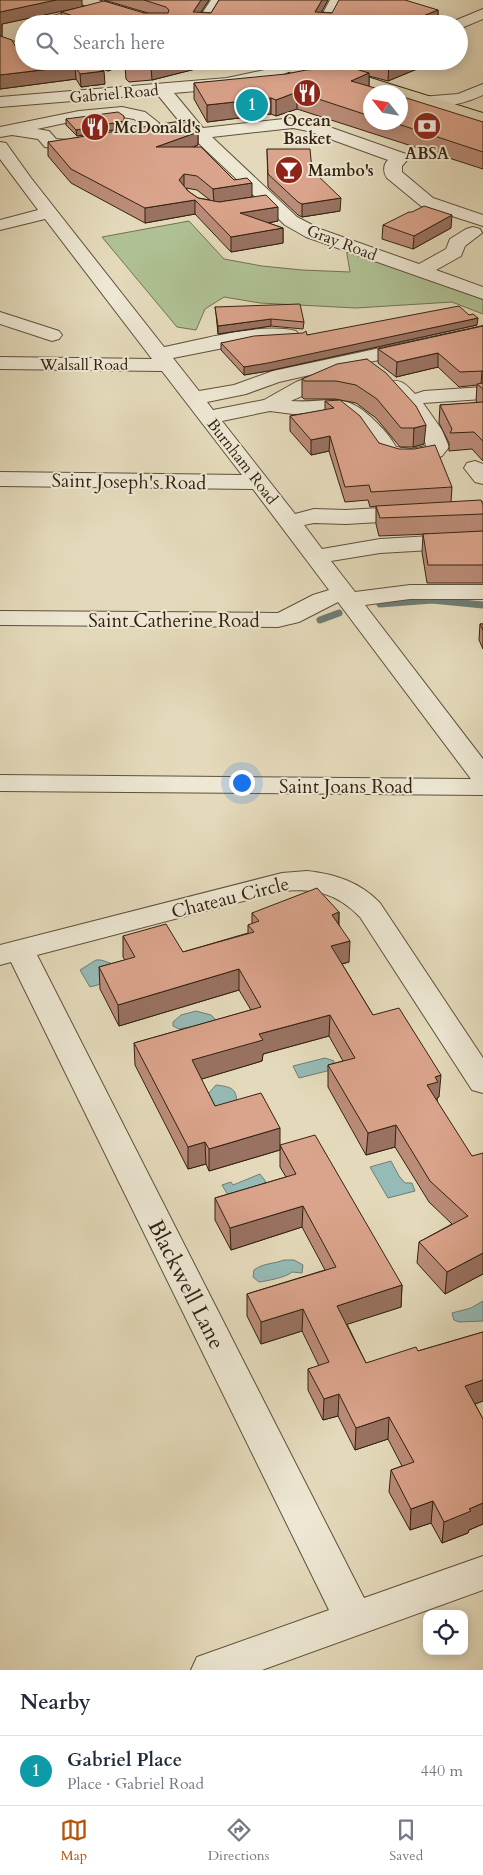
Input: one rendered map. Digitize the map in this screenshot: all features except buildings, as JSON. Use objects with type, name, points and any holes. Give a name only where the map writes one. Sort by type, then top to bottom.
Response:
[{"type":"main road","points":[[82,0],[131,15]]},
{"type":"main road","points":[[307,70],[314,76],[363,93]]},
{"type":"main road","points":[[326,70],[427,100]]},
{"type":"main road","points":[[462,105],[483,118]]},
{"type":"main road","points":[[408,107],[483,130]]},
{"type":"street","points":[[209,15],[218,0]]},
{"type":"street","points":[[329,15],[337,0]]},
{"type":"street","points":[[80,15],[105,7]]},
{"type":"street","points":[[468,20],[483,14]]},
{"type":"street","points":[[3,34],[15,43]]},
{"type":"street","name":"Gabriel Road","points":[[228,83],[283,70]]},
{"type":"street","name":"Gabriel Road","points":[[0,102],[314,76],[346,70]]},
{"type":"street","points":[[105,77],[120,83],[130,92]]},
{"type":"street","name":"Gray Road","points":[[162,89],[199,134],[291,221],[313,233],[483,292]]},
{"type":"street","points":[[427,100],[462,105],[483,89]]},
{"type":"street","points":[[6,131],[45,134],[67,145],[128,135],[145,129],[150,123],[145,116],[130,112],[107,112],[62,120],[45,134]]},
{"type":"street","points":[[199,134],[281,123],[312,127],[400,158],[393,165],[392,174],[427,202],[478,227],[458,243],[454,252],[420,271]]},
{"type":"street","name":"Burnham Road","points":[[0,148],[259,482],[483,777]]},
{"type":"street","points":[[252,204],[270,201]]},
{"type":"street","points":[[0,224],[49,213]]},
{"type":"street","points":[[0,318],[52,335]]},
{"type":"street","points":[[194,398],[239,390],[274,377],[483,332]]},
{"type":"street","name":"Walsall Road","points":[[0,363],[164,359],[252,337],[296,335]]},
{"type":"street","points":[[208,417],[270,405],[293,408],[338,406],[348,409],[381,439],[387,451],[392,454],[411,456],[426,454],[438,447],[424,419],[406,396],[372,369],[352,370],[304,384],[284,394],[270,405]]},
{"type":"street","points":[[424,397],[483,393]]},
{"type":"street","points":[[443,408],[483,406]]},
{"type":"street","name":"Saint Joseph's Road","points":[[0,479],[259,482]]},
{"type":"street","points":[[289,522],[340,508],[442,501]]},
{"type":"street","points":[[314,516],[346,517],[483,508]]},
{"type":"street","points":[[316,557],[375,546],[483,540]]},
{"type":"street","name":"Saint Catherine Road","points":[[0,618],[278,620],[290,617],[321,600],[352,604],[410,592],[483,592]]},
{"type":"street","name":"Saint Joans Road","points":[[0,783],[483,787]]},
{"type":"street","name":"Chateau Circle","points":[[10,952],[282,882],[309,880],[337,886],[351,892],[362,900],[370,910],[483,1082]]},
{"type":"street","name":"Blackwell Lane","points":[[10,952],[354,1619]]},
{"type":"street","points":[[211,1670],[483,1573]]},
{"type":"green space","points":[[189,221],[224,259],[262,266],[350,272],[346,249],[483,297],[483,314],[452,302],[356,308],[260,303],[224,297],[205,309],[196,330],[177,327],[102,237]]},
{"type":"water","points":[[96,960],[113,964],[100,972],[99,975],[105,977],[105,983],[90,987],[80,970]]},
{"type":"water","points":[[196,1011],[211,1015],[215,1019],[213,1023],[179,1029],[173,1026],[173,1022],[181,1015]]},
{"type":"water","points":[[325,1058],[334,1061],[331,1070],[299,1078],[293,1066]]},
{"type":"water","points":[[216,1085],[230,1088],[235,1092],[237,1100],[237,1106],[219,1116],[208,1094]]},
{"type":"water","points":[[391,1161],[399,1176],[405,1183],[412,1183],[415,1191],[388,1198],[370,1167]]},
{"type":"water","points":[[260,1174],[266,1182],[231,1200],[222,1185],[231,1182],[233,1185]]},
{"type":"water","points":[[284,1260],[294,1260],[303,1265],[302,1273],[292,1272],[272,1280],[259,1282],[253,1277],[254,1270],[257,1268]]},
{"type":"water","points":[[483,1301],[483,1321],[459,1322],[454,1320],[452,1313],[471,1308]]},
{"type":"waterway","points":[[380,604],[432,600],[483,605]]},
{"type":"waterway","points":[[320,620],[339,613]]},
{"type":"place","name":"Ocean Basket","points":[[307,93]]},
{"type":"place","name":"Gabriel Place","points":[[252,105]]},
{"type":"place","name":"ABSA","points":[[427,126]]},
{"type":"place","name":"McDonald's","points":[[95,127]]},
{"type":"place","name":"Mambo's","points":[[289,170]]}]
